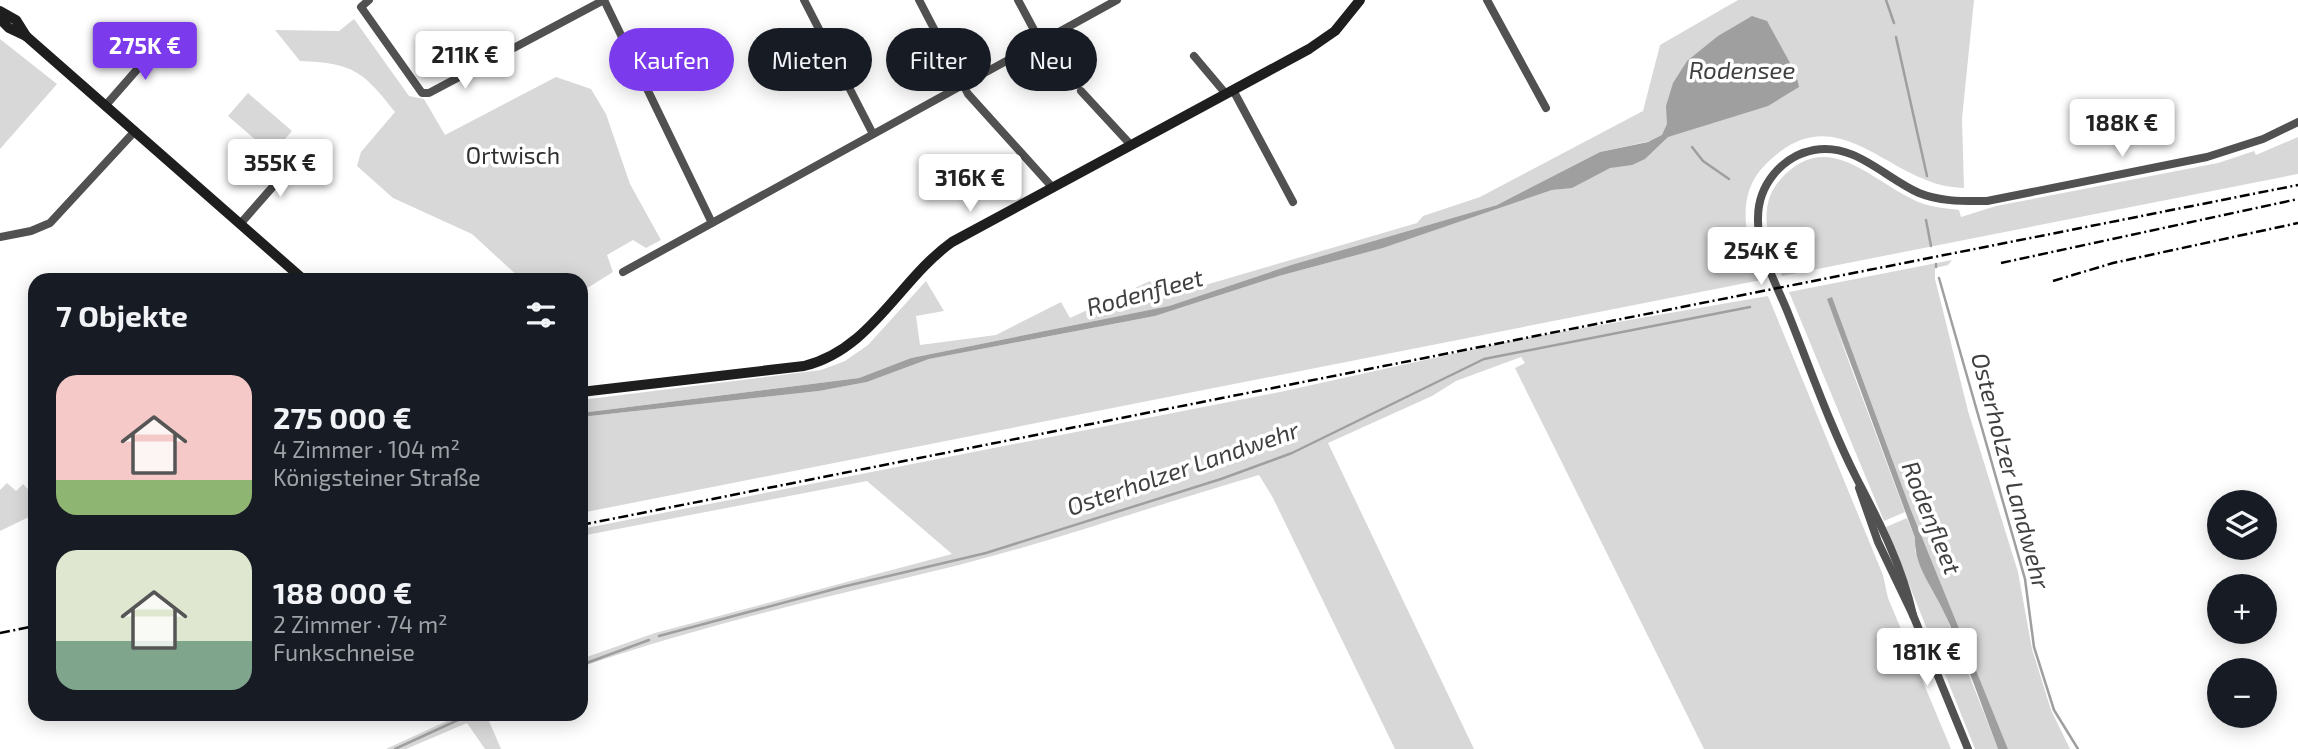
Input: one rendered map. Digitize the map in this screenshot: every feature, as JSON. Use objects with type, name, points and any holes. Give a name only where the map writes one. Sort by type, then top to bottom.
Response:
[{"type":"street","points":[[369,0],[361,7],[422,93],[429,93],[604,0],[712,223]]},
{"type":"street","points":[[804,0],[873,134]]},
{"type":"street","points":[[919,0],[933,28]]},
{"type":"street","points":[[1018,0],[1033,28]]},
{"type":"street","points":[[1068,28],[1117,0]]},
{"type":"street","points":[[588,391],[803,366],[830,358],[858,339],[937,253],[1130,144],[1326,39],[1360,0]]},
{"type":"street","points":[[1487,0],[1546,108]]},
{"type":"street","points":[[0,11],[16,20],[26,36]]},
{"type":"street","points":[[0,19],[9,28],[26,36],[296,273]]},
{"type":"street","points":[[106,105],[148,57],[151,42]]},
{"type":"street","points":[[1194,56],[1229,92],[1293,202]]},
{"type":"street","points":[[623,272],[952,91]]},
{"type":"street","points":[[966,91],[1053,188]]},
{"type":"street","points":[[1081,91],[1130,144]]},
{"type":"street","points":[[1968,749],[1913,615],[1907,587],[1882,525],[1857,478],[1765,258],[1758,217],[1763,192],[1782,165],[1814,150],[1830,149],[1853,155],[1910,188],[1935,199],[1987,201],[2207,157],[2263,139],[2298,122]]},
{"type":"street","points":[[0,237],[40,229],[50,223],[135,131]]},
{"type":"street","points":[[241,223],[298,158]]},
{"type":"green space","points":[[1738,0],[1974,0],[1962,119],[1964,188],[1937,184],[1841,139],[1817,137],[1792,144],[1765,165],[1749,191],[1746,206],[1748,236],[1761,280],[588,512],[588,416],[819,391],[867,382],[929,359],[1155,316],[1279,276],[1383,248],[1552,190],[1573,186],[1599,171],[1640,160],[1655,148],[1655,140],[1600,152],[1497,205],[1291,265],[1169,306],[911,358],[859,378],[588,412],[588,399],[821,370],[845,361],[868,345],[926,281],[944,311],[916,316],[920,345],[996,335],[1061,302],[1070,318],[1150,281],[1161,298],[1417,223],[1423,216],[1480,197],[1643,111],[1660,45]]},
{"type":"green space","name":"Ortwisch","points":[[354,19],[409,96],[424,99],[445,135],[556,77],[591,89],[606,114],[630,184],[661,240],[646,248],[633,240],[607,255],[613,272],[588,288],[588,273],[514,273],[472,234],[393,198],[357,166],[361,152],[395,112],[365,78],[355,72],[333,64],[300,61],[275,30],[339,31]]},
{"type":"green space","points":[[0,39],[57,84],[0,149]]},
{"type":"green space","points":[[248,93],[292,131],[272,154],[228,116]]},
{"type":"green space","points":[[2298,137],[2298,174],[1782,276],[1767,227],[1766,215],[1772,191],[1797,165],[1814,158],[1847,162],[1918,202],[1959,210],[1961,217],[1996,206],[2218,163],[2254,151],[2256,155]]},
{"type":"green space","points":[[1952,260],[1948,265],[1935,268],[1935,279],[1968,411],[2018,572],[2032,649],[2051,710],[2070,749],[2008,749],[1837,330],[1905,512],[1884,521],[1789,292]]},
{"type":"green space","points":[[1768,296],[1883,575],[1888,598],[1951,749],[1704,749],[1515,368],[1525,363],[1521,357],[1456,381],[1432,396],[1328,443],[1474,749],[1395,749],[1273,498],[1259,475],[997,555],[722,624],[588,665],[588,657],[655,633],[952,554],[867,481],[588,535],[588,528],[1280,392],[1520,339]]},
{"type":"green space","points":[[7,483],[16,491],[23,484],[28,489],[28,517],[0,531],[0,490]]},
{"type":"green space","points":[[1907,518],[1915,538],[1915,551],[1942,606],[1998,749],[1975,749],[1886,527]]},
{"type":"green space","points":[[447,721],[489,721],[501,749],[485,749],[467,723],[406,749],[386,749]]},
{"type":"water","name":"Rodensee","points":[[1752,16],[1767,21],[1796,74],[1799,87],[1768,106],[1668,137],[1645,159],[1632,165],[1610,168],[1572,188],[1552,190],[1383,248],[1279,276],[1155,316],[929,359],[867,382],[819,391],[588,416],[588,412],[859,378],[911,358],[1169,306],[1291,265],[1497,205],[1600,152],[1648,142],[1662,135],[1667,124],[1666,106],[1673,83],[1687,61],[1718,36]]},
{"type":"water","points":[[1832,297],[1910,508],[2008,749],[1998,749],[1957,642],[1920,566],[1915,538],[1827,299]]},
{"type":"waterway","points":[[1886,0],[1894,23]]},
{"type":"waterway","points":[[1896,37],[1927,176]]},
{"type":"waterway","name":"Rodenfleet","points":[[1692,147],[1703,161],[1729,179]]},
{"type":"waterway","points":[[1926,220],[1931,246]]},
{"type":"waterway","name":"Osterholzer Landwehr","points":[[1939,278],[2025,579],[2034,647],[2054,710],[2078,749]]},
{"type":"waterway","name":"Osterholzer Landwehr","points":[[659,636],[842,587],[986,553],[1221,479],[1292,453],[1484,359],[1750,307]]},
{"type":"waterway","name":"Osterholzer Landwehr","points":[[588,662],[649,640]]},
{"type":"waterway","name":"Osterholzer Landwehr","points":[[395,749],[456,721]]},
{"type":"railway","points":[[588,524],[2298,185]]},
{"type":"railway","points":[[2001,263],[2298,199]]},
{"type":"railway","points":[[2053,281],[2113,263],[2298,223]]},
{"type":"railway","points":[[0,633],[28,627]]}]
